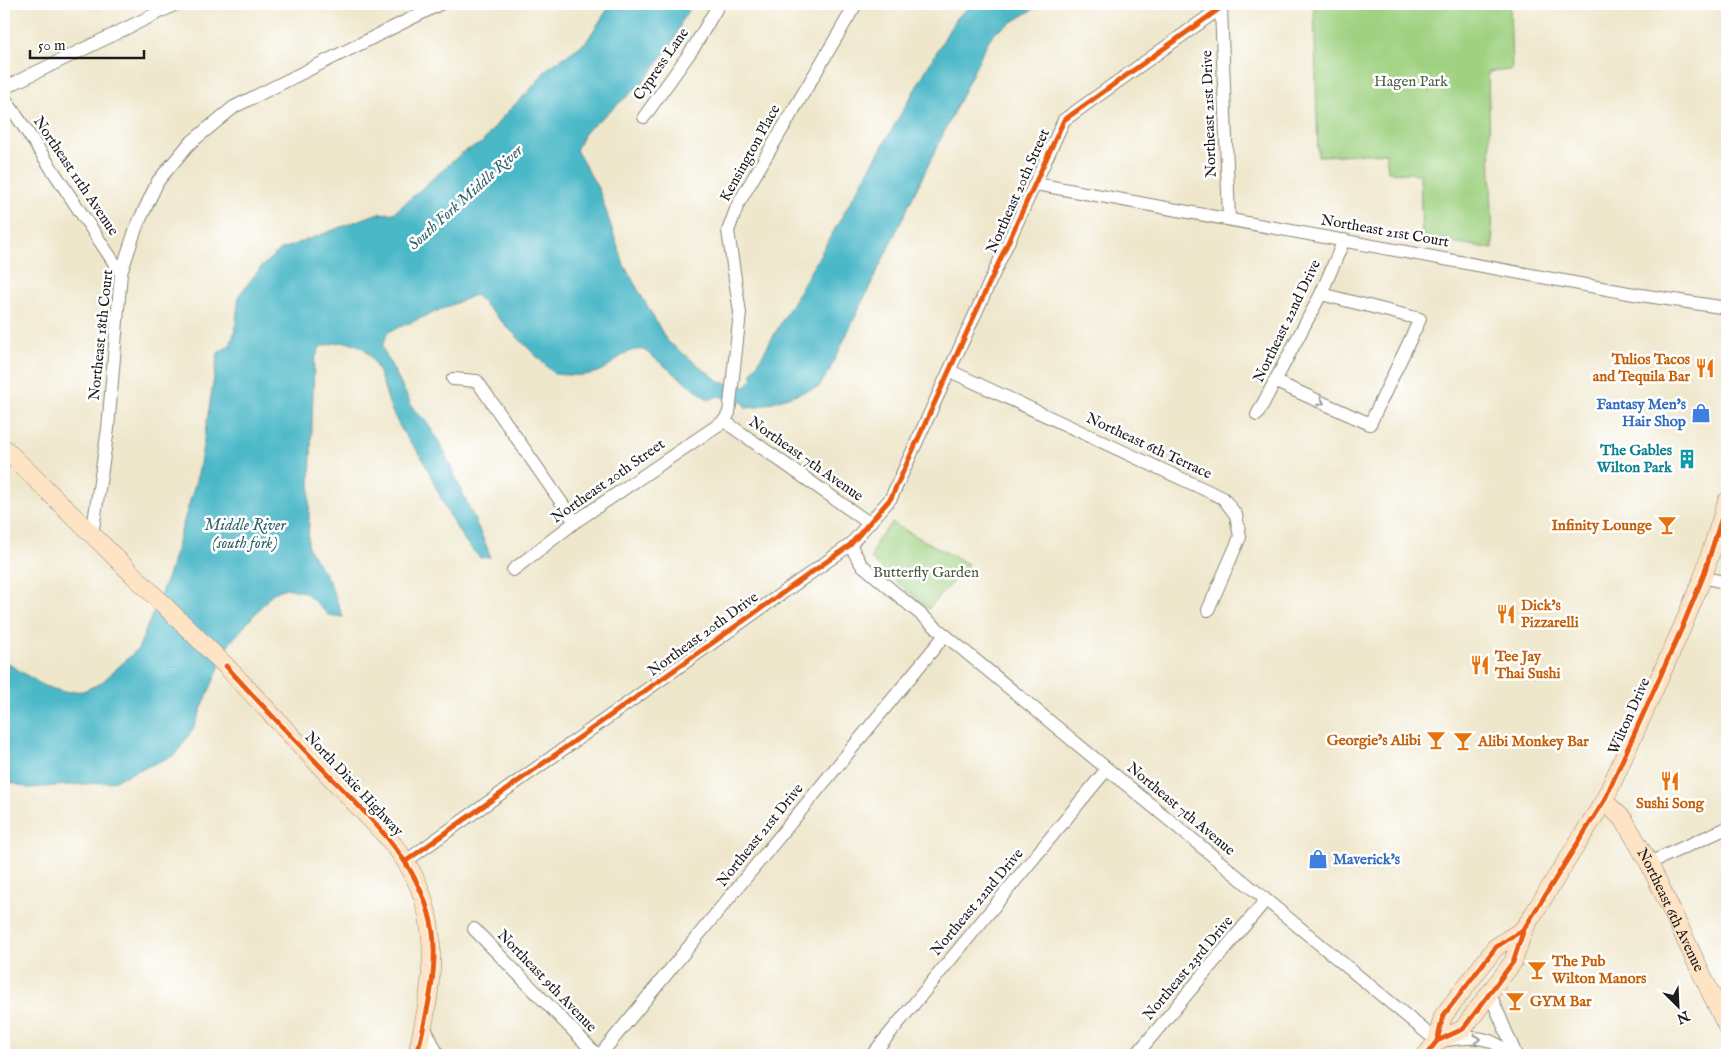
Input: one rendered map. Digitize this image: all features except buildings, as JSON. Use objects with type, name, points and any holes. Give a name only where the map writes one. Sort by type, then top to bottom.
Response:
[{"type":"street","points":[[4,88],[176,4]]},
{"type":"street","name":"Northeast 18th Court","points":[[92,535],[108,429],[121,273],[136,228],[158,180],[189,144],[234,107],[440,4]]},
{"type":"street","name":"Cypress Lane","points":[[644,117],[694,47],[719,4]]},
{"type":"street","name":"Kensington Place","points":[[724,421],[728,413],[738,347],[740,313],[728,231],[738,204],[856,4]]},
{"type":"street","name":"Northeast 20th Street","points":[[950,371],[1064,120],[1224,6]]},
{"type":"street","name":"Northeast 21st Drive","points":[[1224,6],[1229,219]]},
{"type":"street","name":"Northeast 11th Avenue","points":[[4,97],[121,273]]},
{"type":"street","name":"Northeast 21st Court","points":[[1036,184],[1634,294],[1727,308]]},
{"type":"street","name":"Northeast 22nd Drive","points":[[1258,415],[1321,294],[1344,240]]},
{"type":"street","points":[[1276,382],[1370,424],[1420,319],[1321,294]]},
{"type":"street","name":"Northeast 20th Drive","points":[[406,861],[850,545],[892,498],[950,371]]},
{"type":"street","name":"Northeast 6th Terrace","points":[[950,371],[1223,498],[1236,515],[1240,537],[1208,610]]},
{"type":"street","points":[[453,379],[477,381],[575,522]]},
{"type":"street","name":"Northeast 20th Street","points":[[512,570],[575,522],[724,421]]},
{"type":"street","name":"Northeast 7th Avenue","points":[[724,421],[869,523]]},
{"type":"street","name":"North Dixie Highway","points":[[4,448],[226,666],[386,836],[406,861],[424,897],[433,932],[432,977],[417,1055]]},
{"type":"street","name":"Wilton Drive","points":[[1437,1041],[1463,1029],[1513,962],[1524,929],[1604,801],[1703,577],[1727,501]]},
{"type":"street","name":"Northeast 7th Avenue","points":[[850,545],[861,564],[945,635],[1437,1041]]},
{"type":"street","points":[[1703,577],[1727,583]]},
{"type":"street","name":"Northeast 21st Drive","points":[[599,1055],[945,635]]},
{"type":"street","name":"Northeast 22nd Drive","points":[[872,1055],[1107,769]]},
{"type":"street","name":"Northeast 6th Avenue","points":[[1604,801],[1624,820],[1649,863],[1727,1027]]},
{"type":"street","points":[[1649,863],[1727,828]]},
{"type":"street","name":"Northeast 23rd Drive","points":[[1136,1055],[1266,901]]},
{"type":"street","name":"Northeast 9th Avenue","points":[[474,929],[599,1055]]},
{"type":"street","name":"Wilton Drive","points":[[1426,1055],[1437,1041],[1443,1016],[1496,947],[1524,929]]},
{"type":"street","points":[[1490,994],[1516,1055]]},
{"type":"street","points":[[424,1026],[438,1055]]},
{"type":"street","points":[[1437,1041],[1489,1039],[1511,1055]]},
{"type":"green space","name":"Hagen Park","points":[[1314,4],[1510,4],[1512,70],[1488,72],[1493,249],[1422,237],[1420,174],[1388,172],[1386,153],[1318,156]]},
{"type":"green space","name":"Butterfly Garden","points":[[892,523],[968,564],[928,609],[871,559],[877,540]]},
{"type":"water","points":[[611,4],[693,4],[682,20],[675,39],[643,83],[585,132],[576,150],[599,190],[624,265],[667,341],[720,382],[745,387],[753,378],[751,375],[956,18],[973,4],[1042,4],[994,33],[987,43],[829,371],[819,387],[757,407],[746,408],[743,402],[718,396],[709,400],[644,350],[630,351],[604,369],[592,374],[554,374],[475,295],[388,332],[382,347],[414,410],[427,422],[441,445],[490,557],[480,558],[453,522],[421,456],[401,428],[392,411],[379,372],[366,351],[355,344],[344,342],[320,347],[314,361],[308,547],[328,579],[343,617],[328,615],[305,592],[286,588],[273,593],[229,644],[193,729],[175,755],[110,782],[28,788],[4,780],[4,661],[44,686],[64,692],[83,691],[101,683],[138,649],[168,576],[199,470],[218,353],[231,344],[235,330],[239,295],[262,266],[280,250],[376,214],[394,213],[463,152],[482,143],[505,114],[529,91],[547,69],[586,42]]},
{"type":"cycle path","points":[[406,861],[850,545],[891,498],[1064,120],[1226,4]]},
{"type":"cycle path","points":[[1426,1055],[1437,1041],[1463,1029],[1513,962],[1524,929],[1604,801],[1703,577],[1727,501]]},
{"type":"cycle path","points":[[226,666],[371,819],[404,860],[417,882],[427,906],[433,932],[434,947],[433,978],[417,1055]]},
{"type":"cycle path","points":[[1437,1041],[1443,1016],[1496,947],[1524,929]]},
{"type":"place","name":"Tulios Tacos and Tequila Bar","points":[[1705,368]]},
{"type":"place","name":"Fantasy Men's Hair Shop","points":[[1701,413]]},
{"type":"place","name":"The Gables Wilton Park","points":[[1687,459]]},
{"type":"place","name":"Infinity Lounge","points":[[1667,525]]},
{"type":"place","name":"Dick's Pizzarelli","points":[[1506,614]]},
{"type":"place","name":"Tee Jay Thai Sushi","points":[[1480,665]]},
{"type":"place","name":"Georgie’s Alibi","points":[[1436,740]]},
{"type":"place","name":"Alibi Monkey Bar","points":[[1463,741]]},
{"type":"place","name":"Sushi Song","points":[[1670,781]]},
{"type":"place","name":"Maverick's","points":[[1318,859]]},
{"type":"place","name":"The Pub Wilton Manors","points":[[1537,970]]},
{"type":"place","name":"GYM Bar","points":[[1515,1001]]},
{"type":"water label","name":"South Fork Middle River","points":[[466,198]]},
{"type":"water label","name":"Middle River (south fork)","points":[[245,535]]}]
